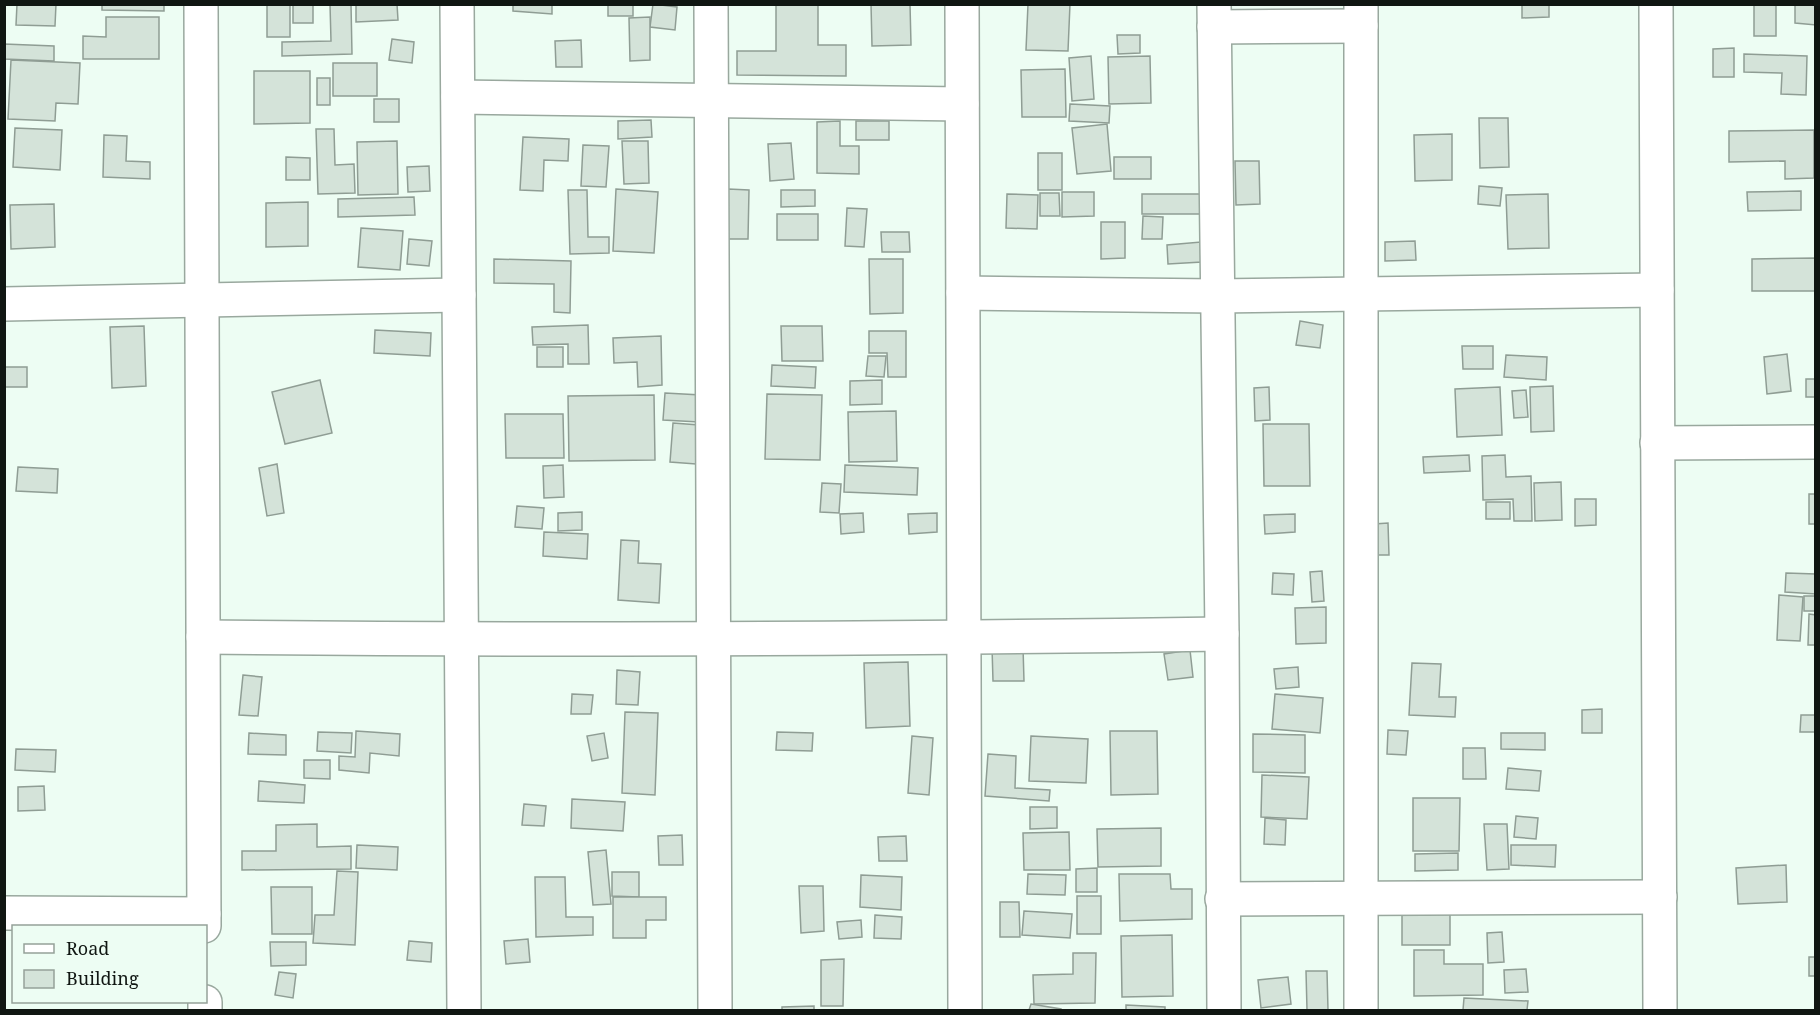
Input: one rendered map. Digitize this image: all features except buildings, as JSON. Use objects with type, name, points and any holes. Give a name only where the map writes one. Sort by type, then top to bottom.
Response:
[{"type":"street","points":[[4,913],[204,920],[201,4]]},
{"type":"street","points":[[457,4],[464,1011]]},
{"type":"street","points":[[711,4],[715,1011]]},
{"type":"street","points":[[962,4],[965,1011]]},
{"type":"street","points":[[1656,4],[1660,1011]]},
{"type":"street","points":[[1224,1011],[1214,16],[1361,15],[1361,1011]]},
{"type":"street","points":[[458,97],[962,104]]},
{"type":"street","points":[[963,294],[1216,296],[1657,290]]},
{"type":"street","points":[[4,304],[459,295]]},
{"type":"street","points":[[1657,443],[1815,442]]},
{"type":"street","points":[[203,637],[461,640],[965,638],[1222,634]]},
{"type":"street","points":[[1222,899],[1660,897]]}]
